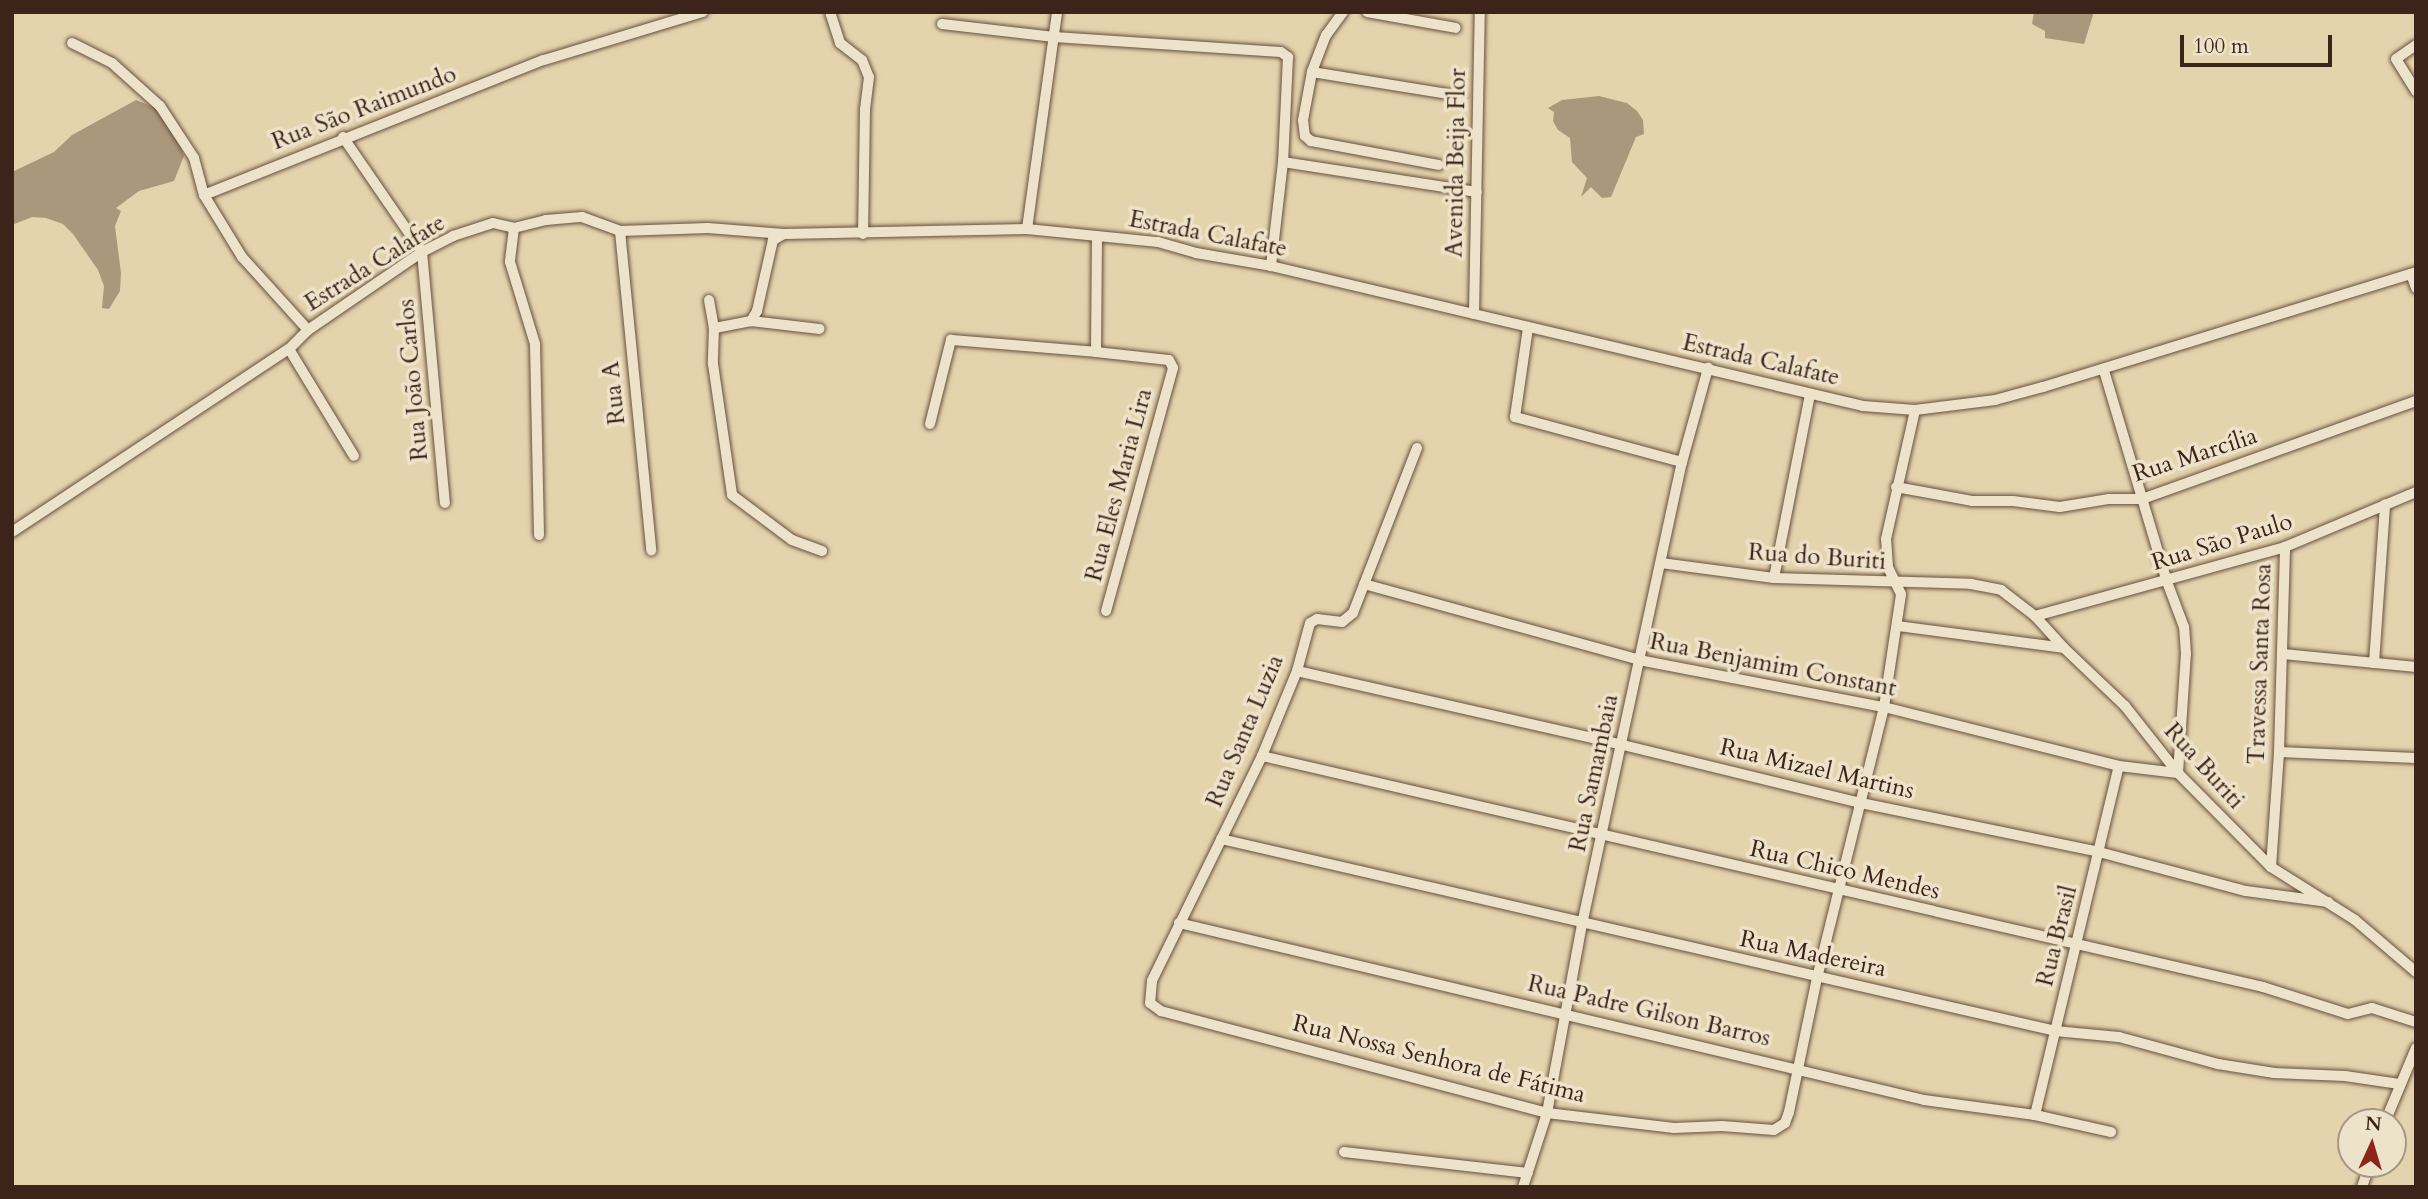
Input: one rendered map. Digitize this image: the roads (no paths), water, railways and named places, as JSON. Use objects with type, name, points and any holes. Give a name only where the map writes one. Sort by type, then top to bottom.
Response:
[{"type":"street","name":"Rua São Raimundo","points":[[204,195],[343,137],[544,60],[703,12]]},
{"type":"street","points":[[830,12],[840,43],[862,60],[869,77],[864,109],[863,234]]},
{"type":"street","points":[[1027,229],[1057,12]]},
{"type":"street","points":[[1343,12],[1326,35],[1312,72],[1303,120],[1305,136],[1311,141],[1439,164]]},
{"type":"street","points":[[1367,12],[1456,28]]},
{"type":"street","name":"Avenida Beija Flor","points":[[1474,314],[1480,12]]},
{"type":"street","points":[[942,24],[1054,37],[1281,52],[1288,57],[1283,162],[1270,267]]},
{"type":"street","points":[[72,43],[113,63],[160,106],[194,158],[204,195],[242,257],[308,330]]},
{"type":"street","points":[[2416,45],[2396,59],[2416,91]]},
{"type":"street","points":[[1312,72],[1461,96]]},
{"type":"street","points":[[343,137],[422,252]]},
{"type":"street","points":[[1369,176],[1374,153]]},
{"type":"street","points":[[1283,162],[1477,192]]},
{"type":"street","name":"Estrada Calafate","points":[[12,532],[289,349],[308,330],[422,252],[453,236],[494,223],[514,228],[546,220],[582,217],[620,231],[709,228],[783,234],[1027,229],[1158,242],[1196,253],[1270,267],[1863,406],[1915,410],[1995,400],[2104,370],[2413,273]]},
{"type":"street","points":[[514,228],[510,262],[535,344],[539,535]]},
{"type":"street","name":"Rua A","points":[[620,231],[651,550]]},
{"type":"street","points":[[751,321],[757,311],[773,240],[783,234]]},
{"type":"street","points":[[930,424],[947,350],[954,338],[1096,352],[1097,236]]},
{"type":"street","name":"Rua João Carlos","points":[[422,252],[445,503]]},
{"type":"street","points":[[2413,273],[2416,288]]},
{"type":"street","points":[[709,300],[714,328],[713,364],[732,495],[793,540],[822,551]]},
{"type":"street","points":[[714,328],[751,321],[820,329]]},
{"type":"street","points":[[1528,328],[1515,417],[1682,462]]},
{"type":"street","points":[[289,349],[354,456]]},
{"type":"street","name":"Rua Eles Maria Lira","points":[[1096,352],[1169,360],[1172,370],[1106,611]]},
{"type":"street","name":"Rua Samambaia","points":[[1523,1187],[1547,1113],[1582,924],[1623,745],[1682,462],[1707,368]]},
{"type":"street","points":[[2104,370],[2167,582],[2184,627],[2178,773]]},
{"type":"street","points":[[1774,578],[1810,394]]},
{"type":"street","name":"Rua Marcília","points":[[1896,487],[1972,501],[2013,501],[2060,507],[2109,499],[2142,499],[2416,401]]},
{"type":"street","points":[[1798,1068],[1817,978],[1884,707],[1901,594],[1894,583],[1886,556],[1886,539],[1915,410]]},
{"type":"street","name":"Rua Santa Luzia","points":[[1152,981],[1262,756],[1297,671],[1310,623],[1317,619],[1346,620],[1353,613],[1417,448]]},
{"type":"street","name":"Rua São Paulo","points":[[2035,617],[2285,547],[2416,492]]},
{"type":"street","points":[[2374,663],[2385,505]]},
{"type":"street","name":"Travessa Santa Rosa","points":[[2271,867],[2279,752],[2285,547]]},
{"type":"street","name":"Rua do Buriti","points":[[1661,563],[1774,578],[1970,584]]},
{"type":"street","name":"Rua Benjamim Constant","points":[[1364,584],[1639,660],[1884,707],[2119,766],[2178,773]]},
{"type":"street","name":"Rua Buriti","points":[[1970,584],[2001,590],[2035,617],[2125,706],[2178,773],[2271,867],[2355,920],[2416,972]]},
{"type":"street","points":[[1898,626],[2064,648]]},
{"type":"street","points":[[2283,654],[2416,667]]},
{"type":"street","name":"Rua Mizael Martins","points":[[1297,671],[1623,745],[1861,803],[2099,852],[2246,891],[2328,902]]},
{"type":"street","points":[[2279,752],[2416,758]]},
{"type":"street","name":"Rua Chico Mendes","points":[[1262,756],[2263,987],[2348,1014],[2372,1008],[2416,1022]]},
{"type":"street","name":"Rua Brasil","points":[[2035,1115],[2119,766]]},
{"type":"street","name":"Rua Madereira","points":[[1221,839],[2055,1031],[2119,1037],[2168,1047],[2218,1064],[2274,1073],[2345,1076],[2399,1084]]},
{"type":"street","name":"Rua Padre Gilson Barros","points":[[1180,923],[1566,1012],[1924,1100],[2035,1115],[2111,1132]]},
{"type":"street","name":"Rua Nossa Senhora de Fátima","points":[[1152,981],[1150,1003],[1161,1011],[1547,1113],[1674,1128],[1722,1126],[1774,1130],[1785,1123],[1798,1068]]},
{"type":"street","points":[[2390,1108],[2416,1048]]},
{"type":"street","points":[[1344,1152],[1528,1173]]}]
